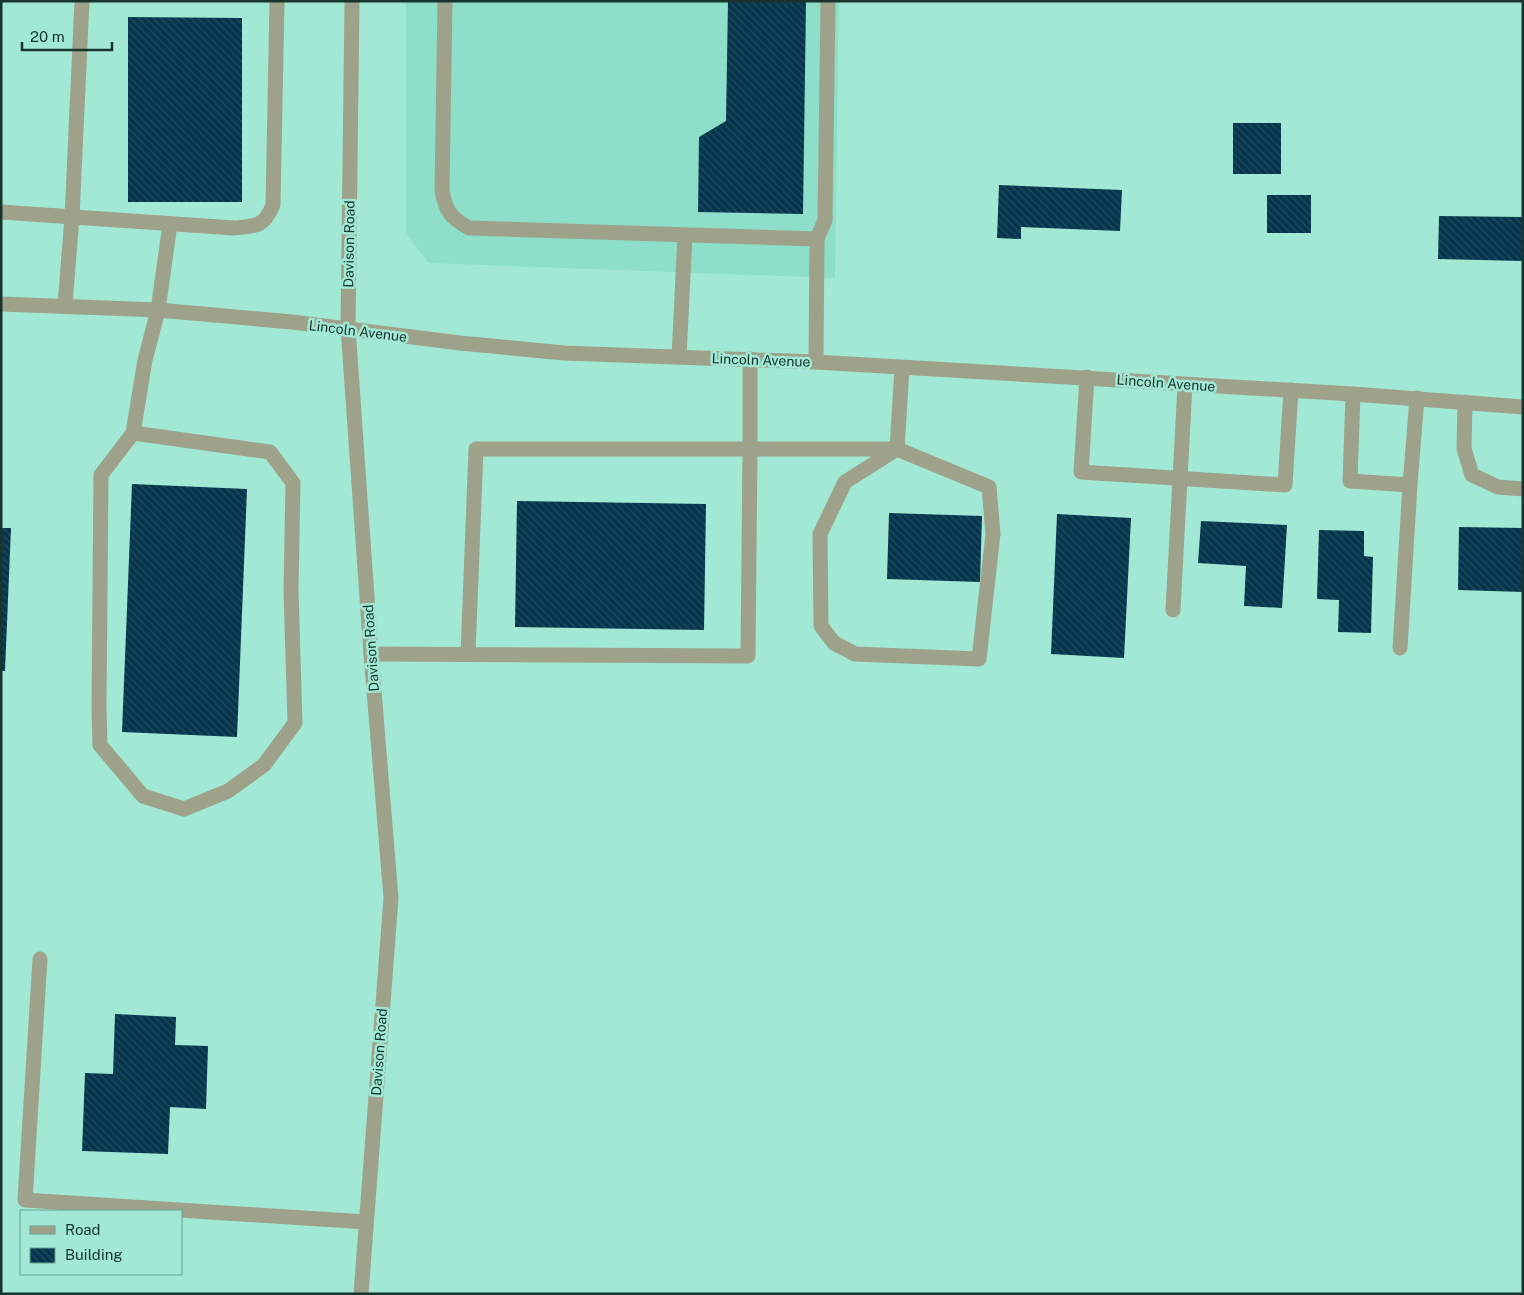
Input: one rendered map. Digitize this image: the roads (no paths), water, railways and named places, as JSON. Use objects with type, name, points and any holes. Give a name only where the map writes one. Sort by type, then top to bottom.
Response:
[{"type":"street","points":[[65,305],[72,217],[82,1]]},
{"type":"street","points":[[1,212],[234,228],[255,226],[268,218],[273,205],[277,1]]},
{"type":"street","name":"Davison Road","points":[[352,1],[348,328],[371,654],[391,898],[361,1294]]},
{"type":"street","points":[[445,1],[442,191],[445,207],[455,221],[469,228],[817,239]]},
{"type":"street","points":[[816,362],[817,239],[825,220],[828,1]]},
{"type":"street","points":[[133,434],[270,452],[293,483],[291,590],[295,722],[264,765],[228,791],[184,809],[143,796],[100,745],[99,555],[101,475],[133,434],[145,360],[158,310],[170,224]]},
{"type":"street","points":[[679,356],[685,235]]},
{"type":"street","name":"Lincoln Avenue","points":[[1,304],[158,310],[348,328],[441,341],[564,353],[816,362],[1087,377],[1186,385],[1417,398],[1523,407]]},
{"type":"street","points":[[371,654],[748,656],[750,359]]},
{"type":"street","points":[[897,448],[902,368]]},
{"type":"street","points":[[1087,377],[1081,472],[1285,485],[1292,390]]},
{"type":"street","points":[[1173,610],[1186,385]]},
{"type":"street","points":[[1353,394],[1350,481],[1410,485]]},
{"type":"street","points":[[1400,648],[1417,398]]},
{"type":"street","points":[[1465,402],[1464,449],[1472,475],[1498,487],[1523,489]]},
{"type":"street","points":[[468,654],[476,448],[897,448],[989,487],[993,534],[979,659],[855,654],[834,643],[822,626],[820,534],[845,482],[897,448]]},
{"type":"street","points":[[40,959],[25,1200],[180,1210]]},
{"type":"street","points":[[182,1210],[366,1222]]}]
